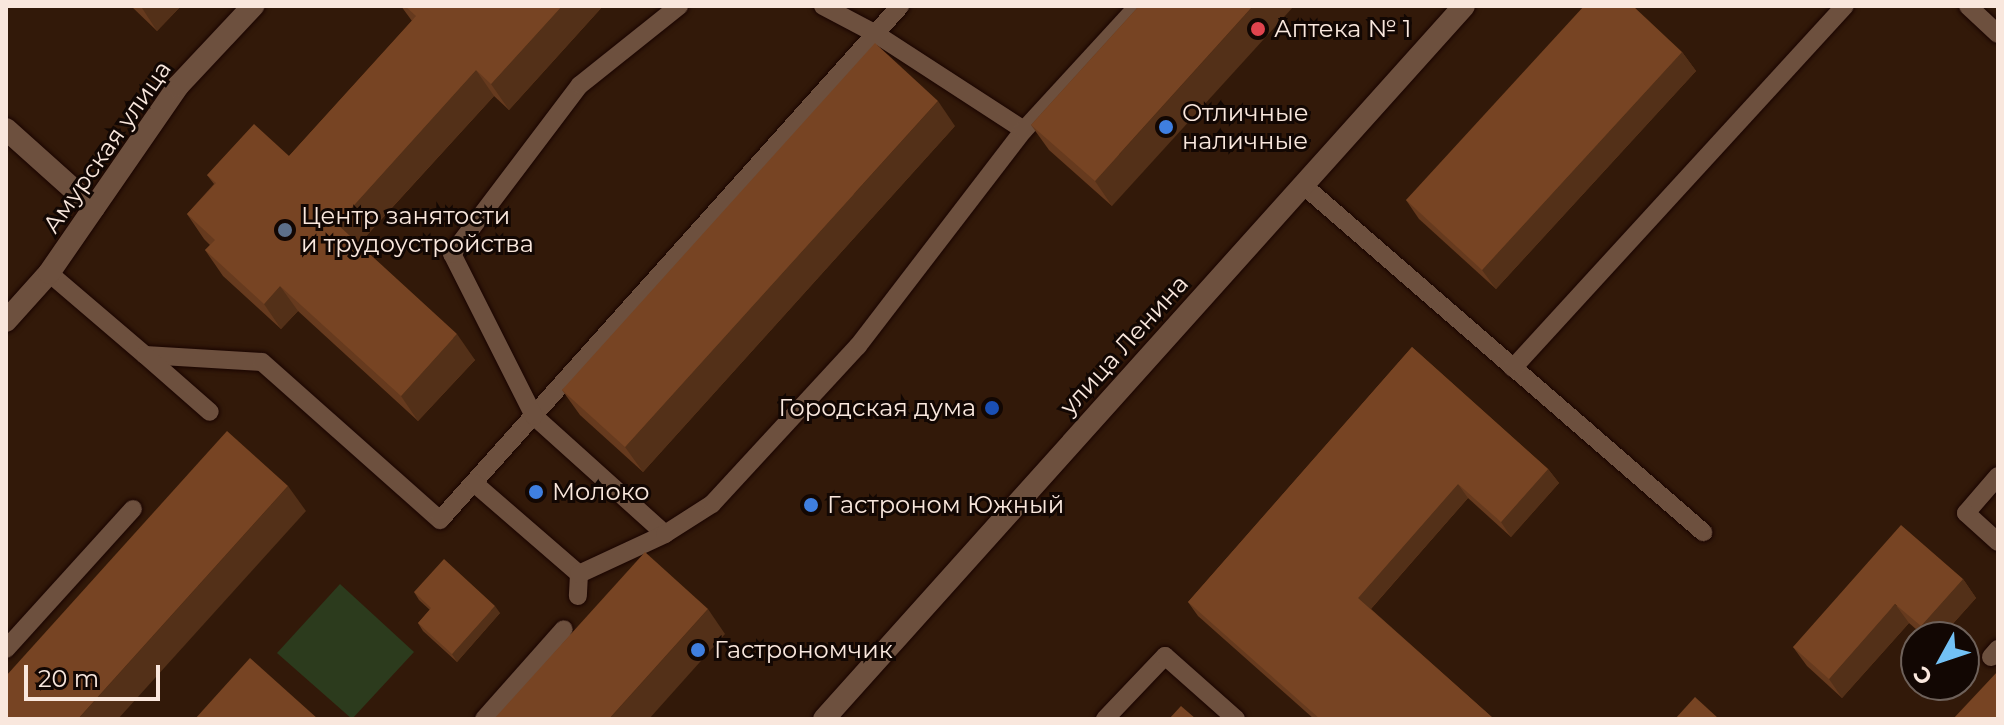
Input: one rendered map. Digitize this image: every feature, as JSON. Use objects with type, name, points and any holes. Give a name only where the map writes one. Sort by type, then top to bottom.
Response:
[{"type":"main road","name":"Амурская улица","points":[[6,321],[49,273],[178,86],[253,6]]},
{"type":"main road","name":"улица Ленина","points":[[824,719],[1464,6]]},
{"type":"main road","points":[[6,129],[94,208]]},
{"type":"lane","points":[[665,534],[534,416],[452,254],[580,85],[679,6]]},
{"type":"lane","points":[[823,6],[876,34],[1024,130]]},
{"type":"lane","points":[[145,355],[262,362],[440,520],[900,6]]},
{"type":"lane","points":[[579,574],[665,534],[712,504],[858,346],[1024,130],[1138,6]]},
{"type":"lane","points":[[1513,368],[1845,6]]},
{"type":"lane","points":[[1968,6],[1998,34]]},
{"type":"lane","points":[[1303,185],[1703,532]]},
{"type":"lane","points":[[49,273],[210,412]]},
{"type":"lane","points":[[1998,476],[1966,513],[1998,542]]},
{"type":"lane","points":[[474,483],[579,574]]},
{"type":"lane","points":[[6,649],[133,509]]},
{"type":"lane","points":[[578,596],[579,574]]},
{"type":"lane","points":[[484,719],[564,629]]},
{"type":"lane","points":[[1105,719],[1165,656],[1236,719]]},
{"type":"green space","points":[[340,584],[414,652],[352,719],[277,653]]},
{"type":"building","points":[[405,6],[562,6],[491,84],[476,70],[337,224],[457,334],[401,396],[280,286],[264,304],[205,250],[215,240],[187,214],[216,183],[207,175],[254,124],[289,156],[416,16]]},
{"type":"building","points":[[1139,6],[1253,6],[1095,181],[1031,125]]},
{"type":"building","points":[[1584,6],[1633,6],[1682,52],[1482,270],[1406,200]]},
{"type":"building","points":[[875,43],[938,101],[625,447],[562,390]]},
{"type":"building","points":[[1412,347],[1548,469],[1501,522],[1458,484],[1358,598],[1494,719],[1320,719],[1188,602]]},
{"type":"building","points":[[227,431],[288,486],[78,719],[6,719],[6,676]]},
{"type":"building","points":[[1901,525],[1963,579],[1925,621],[1915,621],[1895,604],[1829,679],[1793,647]]},
{"type":"building","points":[[645,552],[708,609],[609,719],[494,719]]},
{"type":"building","points":[[444,559],[495,606],[452,654],[418,623],[431,608],[414,592]]},
{"type":"building","points":[[250,658],[318,719],[195,719]]},
{"type":"building","points":[[1998,671],[1998,719],[1953,719],[1970,701],[1980,701],[1980,690]]},
{"type":"building","points":[[1695,697],[1719,719],[1675,719]]},
{"type":"building","points":[[1181,706],[1196,719],[1169,719]]},
{"type":"place","name":"Аптека № 1","points":[[1258,29]]},
{"type":"place","name":"Отличные наличные","points":[[1166,127]]},
{"type":"place","name":"Центр занятости и трудоустройства","points":[[285,230]]},
{"type":"place","name":"Городская дума","points":[[992,408]]},
{"type":"place","name":"Молоко","points":[[536,492]]},
{"type":"place","name":"Гастроном Южный","points":[[811,505]]},
{"type":"place","name":"Гастрономчик","points":[[698,650]]}]
